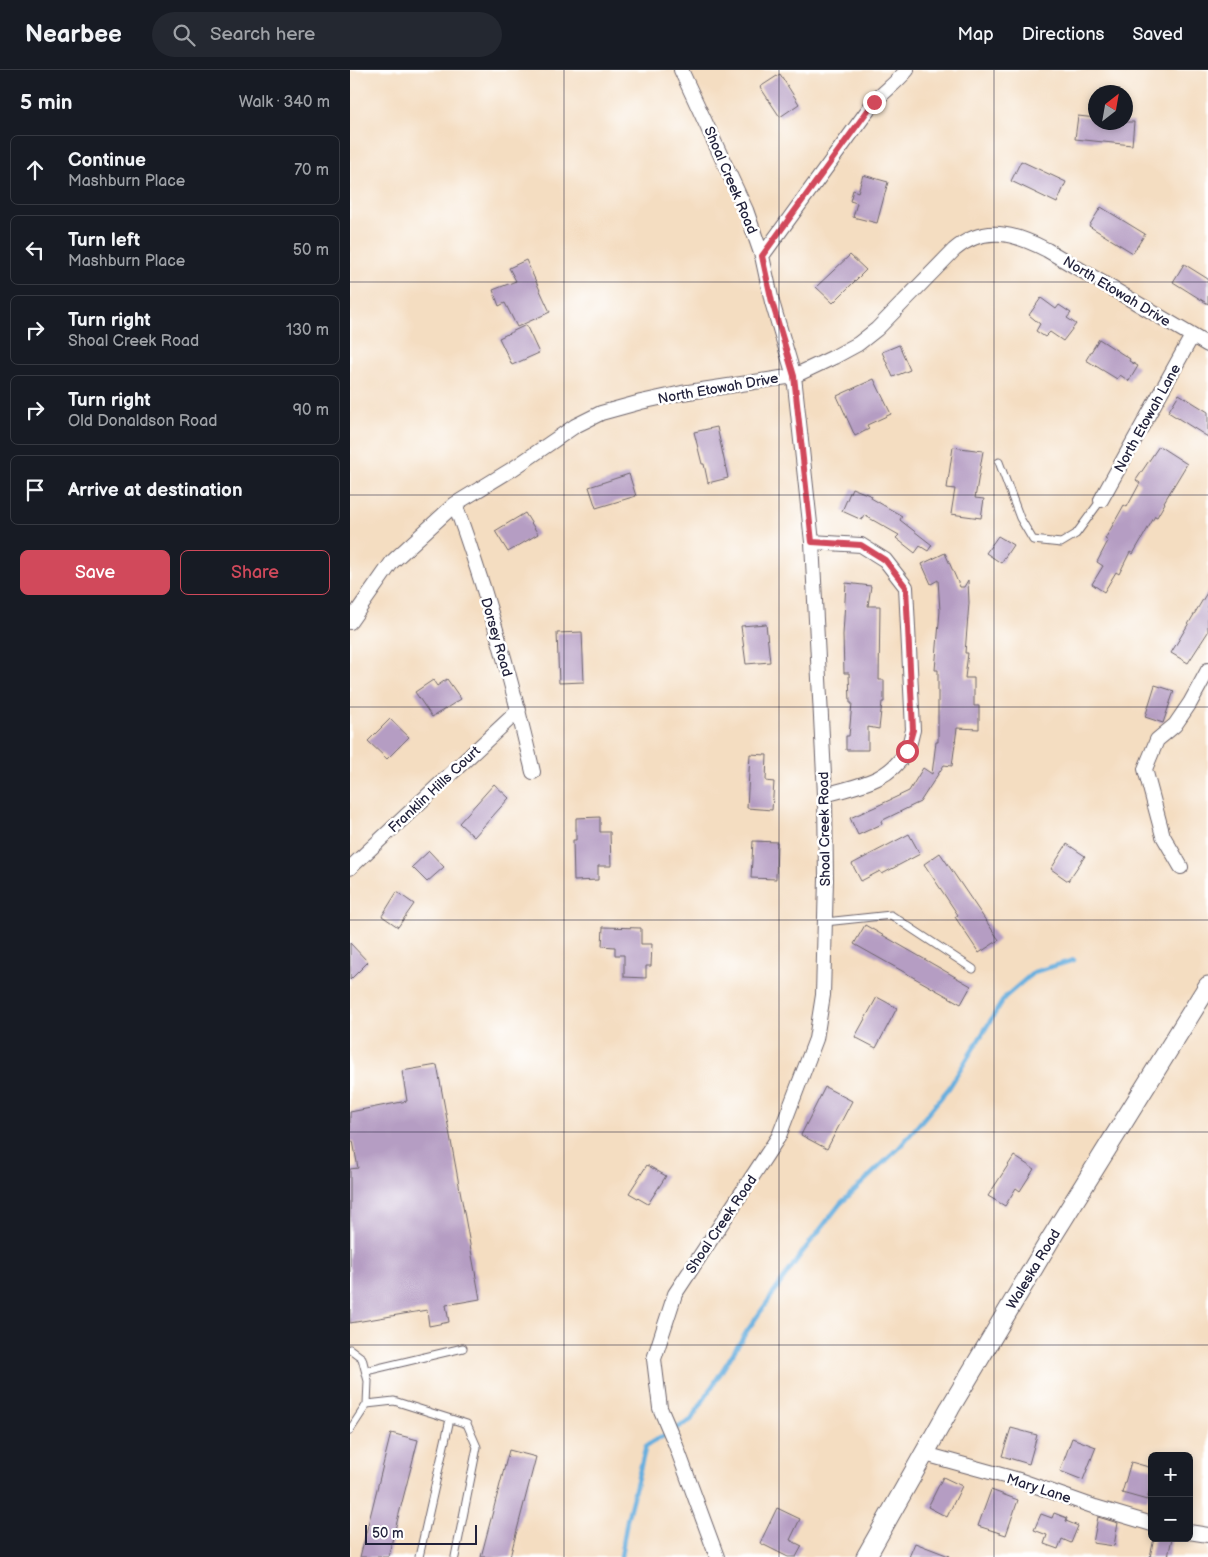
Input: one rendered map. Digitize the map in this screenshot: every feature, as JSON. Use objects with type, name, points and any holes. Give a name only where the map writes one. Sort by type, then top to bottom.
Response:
[{"type":"main road","name":"Waleska Road","points":[[866,1557],[950,1408],[1055,1232],[1206,992]]},
{"type":"street","name":"Shoal Creek Road","points":[[682,70],[746,210],[762,256],[772,302],[794,376],[812,542],[825,795],[823,994],[816,1039],[779,1136],[675,1294],[654,1359],[660,1408],[675,1443],[717,1557]]},
{"type":"street","points":[[762,256],[874,102],[884,91],[896,83],[907,70]]},
{"type":"street","name":"North Etowah Drive","points":[[350,622],[392,562],[455,504],[514,468],[575,426],[602,413],[682,393],[794,376],[858,344],[877,329],[964,241],[975,236],[1005,234],[1024,238],[1208,345]]},
{"type":"street","name":"North Etowah Lane","points":[[1101,500],[1192,336]]},
{"type":"street","name":"Dorsey Road","points":[[455,504],[473,553],[519,710],[533,772]]},
{"type":"street","points":[[812,542],[861,545],[885,560],[906,587],[907,606],[913,730],[907,751],[893,769],[879,779],[825,795]]},
{"type":"street","points":[[1181,867],[1163,836],[1145,769],[1157,740],[1175,725],[1190,703],[1208,670]]},
{"type":"street","name":"Franklin Hills Court","points":[[350,868],[519,710]]},
{"type":"street","name":"Mary Lane","points":[[925,1454],[1019,1480],[1104,1510],[1148,1523]]},
{"type":"street","points":[[1193,1533],[1208,1536]]},
{"type":"lane","points":[[999,462],[1020,518],[1033,540],[1060,543],[1076,534],[1101,500]]},
{"type":"lane","points":[[825,922],[891,914],[973,969]]},
{"type":"lane","points":[[366,1371],[463,1348]]},
{"type":"lane","points":[[350,1349],[362,1358],[368,1381],[367,1404],[350,1430]]},
{"type":"lane","points":[[367,1404],[394,1402],[467,1424],[477,1447],[455,1557]]},
{"type":"lane","points":[[419,1557],[450,1419]]},
{"type":"building","points":[[780,74],[799,104],[780,117],[760,87]]},
{"type":"building","points":[[1078,116],[1088,117],[1088,130],[1133,130],[1134,122],[1132,145],[1075,139]]},
{"type":"building","points":[[1021,161],[1066,182],[1057,203],[1011,181]]},
{"type":"building","points":[[863,175],[888,182],[877,223],[853,217],[857,203],[850,201],[853,190],[858,192]]},
{"type":"building","points":[[1101,207],[1145,234],[1133,253],[1089,226]]},
{"type":"building","points":[[850,255],[866,270],[833,303],[816,287]]},
{"type":"building","points":[[526,260],[550,312],[517,327],[505,303],[499,306],[493,290],[516,281],[509,268]]},
{"type":"building","points":[[1184,264],[1208,279],[1208,304],[1173,282]]},
{"type":"building","points":[[1041,298],[1056,309],[1059,305],[1071,313],[1067,318],[1076,324],[1063,341],[1050,332],[1045,337],[1036,331],[1040,324],[1029,315]]},
{"type":"building","points":[[526,325],[539,353],[512,365],[499,338]]},
{"type":"building","points":[[1099,339],[1138,366],[1129,381],[1120,375],[1117,379],[1086,360]]},
{"type":"building","points":[[899,345],[910,370],[893,377],[882,352]]},
{"type":"building","points":[[874,379],[891,414],[867,425],[869,429],[855,436],[837,396]]},
{"type":"building","points":[[1179,394],[1208,412],[1208,437],[1168,412]]},
{"type":"building","points":[[717,427],[728,478],[708,483],[694,432]]},
{"type":"building","points":[[1159,446],[1187,464],[1157,517],[1155,516],[1133,554],[1130,552],[1119,574],[1116,572],[1104,592],[1092,584],[1103,566],[1097,562],[1108,541],[1105,539],[1124,505],[1127,507],[1140,483],[1136,480]]},
{"type":"building","points":[[953,447],[983,451],[975,498],[984,499],[981,518],[951,514],[955,489],[947,488]]},
{"type":"building","points":[[629,474],[636,496],[596,508],[589,487]]},
{"type":"building","points":[[852,488],[872,496],[871,498],[902,516],[900,520],[932,545],[928,551],[920,546],[915,553],[896,538],[899,535],[864,515],[862,520],[842,511]]},
{"type":"building","points":[[525,513],[538,534],[508,552],[495,531]]},
{"type":"building","points":[[998,536],[1013,545],[1001,563],[986,553]]},
{"type":"building","points":[[945,553],[960,587],[964,587],[968,580],[969,603],[965,653],[968,653],[965,678],[974,678],[974,706],[979,706],[979,729],[957,728],[952,766],[944,765],[920,802],[881,821],[882,824],[858,835],[850,818],[909,791],[923,768],[932,774],[936,742],[938,742],[938,670],[935,670],[940,611],[938,580],[931,584],[922,564]]},
{"type":"building","points":[[846,583],[871,586],[868,606],[880,606],[879,680],[884,680],[884,702],[882,702],[879,729],[868,727],[868,750],[846,750],[846,736],[849,736],[852,703],[850,703],[849,673],[844,673],[843,635]]},
{"type":"building","points":[[1208,591],[1208,632],[1188,663],[1171,653]]},
{"type":"building","points":[[766,624],[770,662],[746,664],[741,626]]},
{"type":"building","points":[[582,632],[584,682],[559,683],[557,633]]},
{"type":"building","points":[[447,679],[461,699],[432,717],[415,692],[433,680],[437,686]]},
{"type":"building","points":[[1155,685],[1174,691],[1163,723],[1145,717]]},
{"type":"building","points":[[390,719],[409,737],[387,759],[368,741]]},
{"type":"building","points":[[750,754],[767,755],[766,781],[774,782],[772,810],[747,808]]},
{"type":"building","points":[[494,784],[509,798],[474,837],[459,823]]},
{"type":"building","points":[[600,817],[600,832],[610,832],[611,866],[598,866],[598,880],[574,881],[573,840],[576,840],[576,818]]},
{"type":"building","points":[[909,834],[920,854],[882,874],[880,871],[861,881],[852,864]]},
{"type":"building","points":[[753,841],[777,842],[776,879],[751,878]]},
{"type":"building","points":[[1067,844],[1085,856],[1068,881],[1051,869]]},
{"type":"building","points":[[429,851],[444,867],[427,882],[412,867]]},
{"type":"building","points":[[940,853],[999,940],[979,953],[955,917],[958,915],[924,864]]},
{"type":"building","points":[[397,892],[414,904],[398,927],[382,916]]},
{"type":"building","points":[[865,925],[971,986],[961,1004],[854,944]]},
{"type":"building","points":[[603,927],[641,928],[641,944],[652,944],[651,966],[646,966],[646,978],[624,977],[624,955],[615,955],[615,947],[602,946]]},
{"type":"building","points":[[350,943],[368,962],[350,980]]},
{"type":"building","points":[[877,997],[897,1008],[876,1048],[855,1037]]},
{"type":"building","points":[[437,1065],[480,1299],[446,1305],[449,1322],[429,1326],[427,1310],[350,1323],[350,1169],[358,1168],[353,1141],[350,1142],[350,1112],[407,1101],[402,1071]]},
{"type":"building","points":[[825,1087],[852,1101],[827,1149],[801,1135]]},
{"type":"building","points":[[1014,1156],[1034,1169],[1020,1191],[1016,1188],[1005,1206],[988,1196]]},
{"type":"building","points":[[647,1165],[666,1176],[648,1204],[629,1193]]},
{"type":"building","points":[[1011,1428],[1037,1435],[1029,1464],[1002,1456]]},
{"type":"building","points":[[391,1433],[418,1440],[388,1557],[360,1557]]},
{"type":"building","points":[[1072,1438],[1096,1447],[1083,1480],[1060,1471]]},
{"type":"building","points":[[509,1450],[536,1457],[510,1557],[481,1557]]},
{"type":"building","points":[[1131,1462],[1148,1467],[1147,1500],[1122,1493]]},
{"type":"building","points":[[943,1477],[962,1486],[947,1517],[928,1507]]},
{"type":"building","points":[[991,1490],[1018,1500],[1006,1535],[978,1526]]},
{"type":"building","points":[[777,1508],[800,1519],[790,1540],[802,1546],[796,1557],[788,1557],[760,1543]]},
{"type":"building","points":[[1054,1513],[1067,1518],[1066,1521],[1078,1526],[1071,1543],[1062,1539],[1058,1549],[1044,1544],[1047,1535],[1034,1530],[1041,1514],[1052,1518]]},
{"type":"building","points":[[1098,1517],[1118,1523],[1114,1546],[1093,1543]]},
{"type":"building","points":[[1153,1542],[1171,1542],[1168,1557],[1150,1557]]},
{"type":"building","points":[[915,1543],[949,1556],[949,1557],[909,1557]]},
{"type":"waterway","points":[[621,1557],[627,1520],[646,1446],[691,1420],[747,1331],[801,1254],[840,1204],[899,1148],[949,1088],[1005,997],[1034,972],[1074,960]]},
{"type":"route","points":[[874,102],[762,256],[772,302],[794,376],[812,542],[861,545],[885,560],[906,587],[913,730],[907,751]]}]
